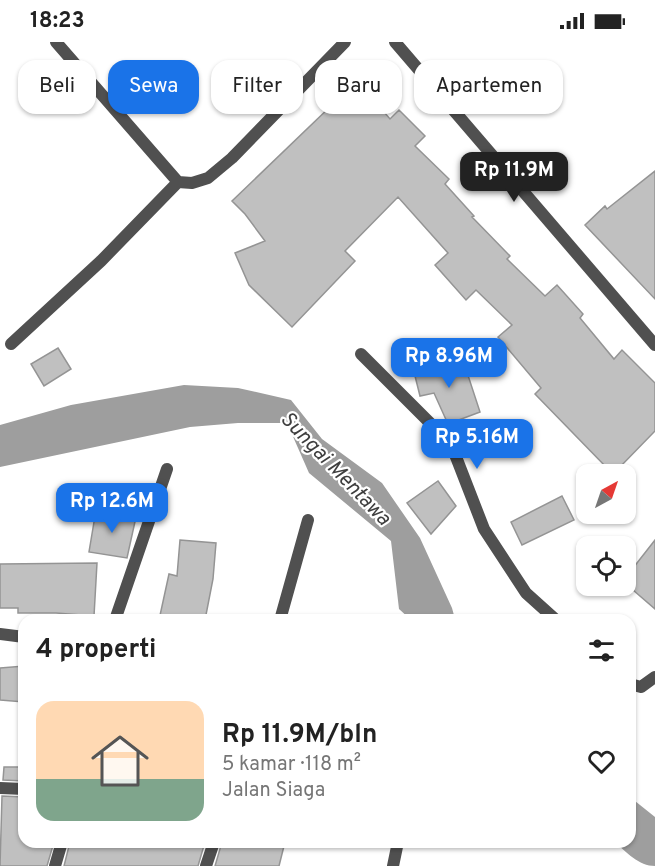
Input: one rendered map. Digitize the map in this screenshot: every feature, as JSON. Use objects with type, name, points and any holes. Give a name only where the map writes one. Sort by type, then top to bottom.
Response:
[{"type":"street","points":[[56,42],[178,182],[192,183],[208,178],[232,158],[345,42]]},
{"type":"street","points":[[395,42],[655,345]]},
{"type":"street","points":[[11,344],[101,261],[178,182]]},
{"type":"street","points":[[361,354],[452,444],[484,529],[526,593],[549,614]]},
{"type":"street","points":[[117,614],[167,470]]},
{"type":"street","points":[[282,614],[308,520]]},
{"type":"street","points":[[0,634],[18,636]]},
{"type":"street","points":[[636,686],[641,687],[655,677]]},
{"type":"street","points":[[0,788],[18,789]]},
{"type":"street","points":[[55,866],[61,848]]},
{"type":"street","points":[[206,866],[212,848]]},
{"type":"street","points":[[393,866],[397,848]]},
{"type":"water","name":"Sungai Mentawa","points":[[184,385],[238,388],[291,400],[322,439],[382,483],[420,538],[454,614],[404,614],[399,609],[391,541],[309,473],[287,423],[238,423],[190,427],[0,467],[0,425],[71,405]]},
{"type":"water","points":[[636,802],[655,817],[655,866],[644,864],[622,848],[636,848]]},
{"type":"building","points":[[402,113],[425,136],[415,146],[449,179],[445,184],[474,216],[472,217],[510,256],[507,259],[545,296],[557,285],[583,314],[580,318],[614,359],[622,350],[655,383],[655,431],[623,464],[603,464],[535,394],[541,388],[498,337],[512,325],[476,290],[466,300],[435,265],[448,253],[398,197],[345,251],[355,261],[292,327],[249,285],[235,253],[265,241],[232,201],[323,114],[386,114],[390,119],[395,114]]},
{"type":"building","points":[[655,171],[655,299],[585,225],[605,206],[607,209]]},
{"type":"building","points":[[58,348],[71,369],[44,386],[31,364]]},
{"type":"building","points":[[462,357],[480,412],[448,424],[434,393],[420,396],[414,372]]},
{"type":"building","points":[[438,481],[456,506],[431,534],[407,503]]},
{"type":"building","points":[[562,496],[574,520],[522,545],[511,522]]},
{"type":"building","points":[[96,510],[136,517],[127,558],[89,552]]},
{"type":"building","points":[[180,540],[216,543],[213,579],[206,614],[160,614],[169,574],[177,576]]},
{"type":"building","points":[[655,540],[655,609],[636,593],[636,564]]},
{"type":"building","points":[[97,563],[94,614],[18,613],[18,608],[0,608],[0,564]]},
{"type":"building","points":[[18,666],[18,702],[0,700],[0,668]]},
{"type":"building","points":[[4,767],[18,767],[18,781],[3,780]]},
{"type":"building","points":[[2,796],[18,797],[18,848],[52,848],[47,866],[0,866]]},
{"type":"building","points":[[68,848],[203,848],[198,866],[64,866]]},
{"type":"building","points":[[220,848],[284,848],[279,866],[215,866]]}]
